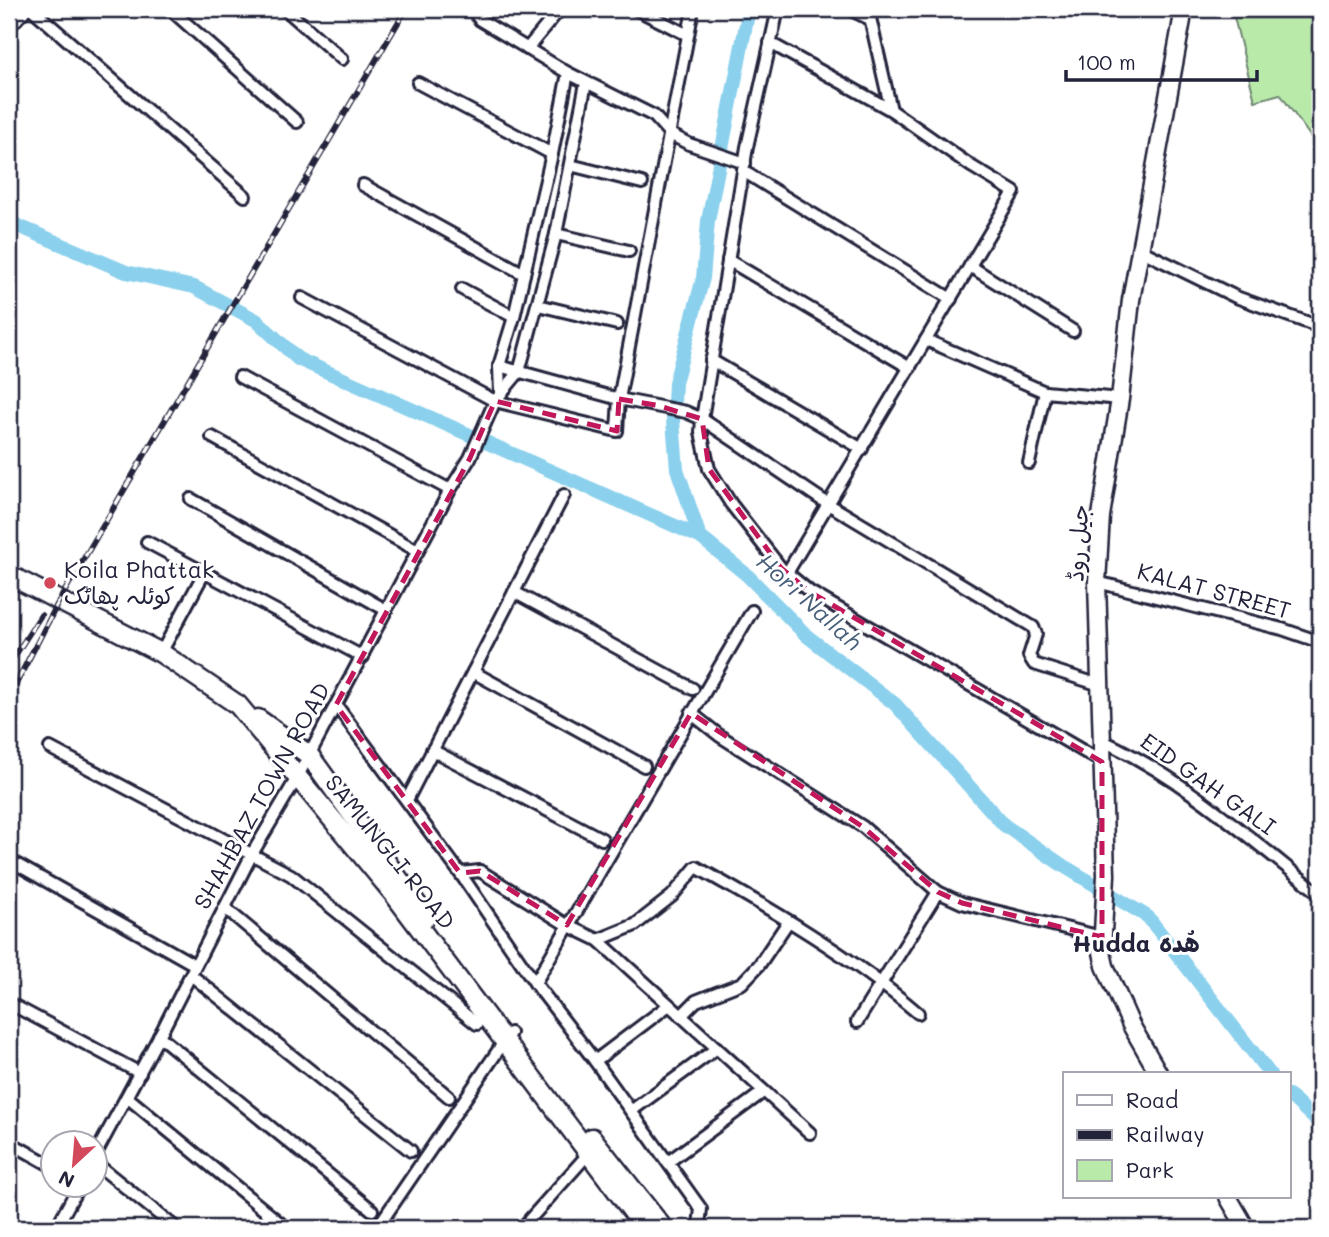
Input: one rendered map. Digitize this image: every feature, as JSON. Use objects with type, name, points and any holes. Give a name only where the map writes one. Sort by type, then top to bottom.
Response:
[{"type":"main road","points":[[9,22],[21,9]]},
{"type":"main road","name":"جیل روڈ","points":[[1158,1072],[1131,1025],[1105,966],[1102,937],[1106,874],[1097,582],[1101,516],[1120,399],[1131,300],[1184,9]]},
{"type":"main road","name":"SAMUNGLI ROAD","points":[[9,575],[18,585],[162,653],[237,705],[298,776],[663,1228]]},
{"type":"main road","points":[[237,705],[309,755],[507,1037]]},
{"type":"main road","name":"SAMUNGLI ROAD","points":[[507,1037],[645,1228]]},
{"type":"main road","points":[[1229,1198],[1246,1228]]},
{"type":"street","points":[[32,9],[245,195]]},
{"type":"street","points":[[170,9],[297,122]]},
{"type":"street","points":[[285,9],[342,59]]},
{"type":"street","points":[[472,9],[480,20],[527,49],[586,83],[654,116],[670,134],[698,147],[733,158],[951,299]]},
{"type":"street","points":[[527,49],[560,9]]},
{"type":"street","points":[[636,9],[688,35]]},
{"type":"street","points":[[302,298],[497,397],[617,431],[619,399],[693,9]]},
{"type":"street","points":[[778,9],[744,167],[702,419],[701,432],[709,469],[731,504],[787,573],[810,592],[1102,762]]},
{"type":"street","points":[[849,9],[869,14],[891,110]]},
{"type":"street","points":[[770,43],[891,110],[971,166],[1014,192],[787,573]]},
{"type":"street","points":[[497,397],[499,366],[514,317],[568,73]]},
{"type":"street","points":[[418,83],[552,154]]},
{"type":"street","points":[[497,397],[519,372],[538,305],[556,234],[586,83]]},
{"type":"street","points":[[570,164],[642,183]]},
{"type":"street","points":[[363,185],[524,274]]},
{"type":"street","points":[[556,234],[629,251]]},
{"type":"street","points":[[1140,250],[1236,297],[1320,327]]},
{"type":"street","points":[[728,260],[910,368]]},
{"type":"street","points":[[970,266],[1073,331]]},
{"type":"street","points":[[462,289],[514,317]]},
{"type":"street","points":[[538,305],[617,324]]},
{"type":"street","points":[[926,340],[1045,392],[1120,399]]},
{"type":"street","points":[[711,360],[862,449]]},
{"type":"street","points":[[499,366],[619,399],[656,404],[702,419],[828,504],[1033,627],[1036,634],[1029,656],[1034,664],[1100,685]]},
{"type":"street","points":[[240,377],[450,490]]},
{"type":"street","points":[[1029,463],[1045,392]]},
{"type":"street","name":"SHAHBAZ TOWN ROAD","points":[[108,1133],[251,854],[298,776],[450,490],[470,458],[497,397]]},
{"type":"street","points":[[212,437],[418,551]]},
{"type":"street","points":[[407,800],[564,495]]},
{"type":"street","points":[[191,499],[386,610]]},
{"type":"street","points":[[147,542],[363,657]]},
{"type":"street","points":[[162,653],[204,573]]},
{"type":"street","name":"KALAT STREET","points":[[1097,582],[1282,629],[1320,642]]},
{"type":"street","points":[[514,592],[693,689]]},
{"type":"street","points":[[535,984],[752,611]]},
{"type":"street","points":[[473,672],[644,766]]},
{"type":"street","points":[[336,705],[460,873],[535,984],[595,1061],[701,1209],[699,1224],[694,1228]]},
{"type":"street","points":[[691,713],[720,736],[863,827],[937,892],[962,904],[1102,937]]},
{"type":"street","name":"EID GAH GALI","points":[[1101,740],[1138,756],[1234,825],[1320,894]]},
{"type":"street","points":[[50,748],[291,875],[477,1024]]},
{"type":"street","points":[[432,750],[602,839]]},
{"type":"street","points":[[9,860],[193,970],[411,1151]]},
{"type":"street","points":[[598,940],[635,925],[672,897],[696,867],[882,983],[918,1013]]},
{"type":"street","points":[[460,873],[480,871],[567,925],[598,940],[810,1133]]},
{"type":"street","points":[[857,1022],[937,892]]},
{"type":"street","points":[[225,908],[449,1097]]},
{"type":"street","points":[[681,1016],[696,1001],[742,983],[759,965],[788,922]]},
{"type":"street","points":[[9,1003],[140,1073]]},
{"type":"street","points":[[595,1061],[669,1005]]},
{"type":"street","points":[[159,1036],[372,1210]]},
{"type":"street","points":[[377,1228],[507,1037]]},
{"type":"street","points":[[631,1111],[717,1048]]},
{"type":"street","points":[[668,1163],[763,1092]]},
{"type":"street","points":[[127,1097],[286,1228]]},
{"type":"street","points":[[9,1142],[38,1158]]},
{"type":"street","points":[[522,1228],[589,1153]]},
{"type":"street","points":[[108,1171],[176,1228]]},
{"type":"street","points":[[61,1226],[74,1198]]},
{"type":"highlighted area","points":[[619,399],[656,405],[702,419],[709,469],[781,568],[810,592],[1102,762],[1102,937],[962,903],[938,892],[863,827],[691,713],[567,925],[480,871],[460,873],[336,705],[470,458],[495,401],[617,431]]},
{"type":"green space","points":[[1232,9],[1320,9],[1320,150],[1280,94],[1255,101]]},
{"type":"waterway","name":"Hori Nallah","points":[[749,9],[708,221],[703,278],[675,383],[673,421],[677,469],[700,537],[747,575],[807,636],[895,704],[1004,825],[1062,865],[1148,917],[1268,1072]]},
{"type":"waterway","points":[[9,222],[126,272],[194,287],[256,320],[298,359],[700,537]]},
{"type":"waterway","name":"Hori Nallah","points":[[1290,1096],[1320,1124]]},
{"type":"railway","points":[[9,697],[59,601],[406,9]]},
{"type":"railway","points":[[9,665],[41,615]]},
{"type":"place","name":"Koila Phattak کوئلہ پھاٹک","points":[[50,583]]},
{"type":"district","name":"Hudda ھُدہ","points":[[1136,944]]}]
